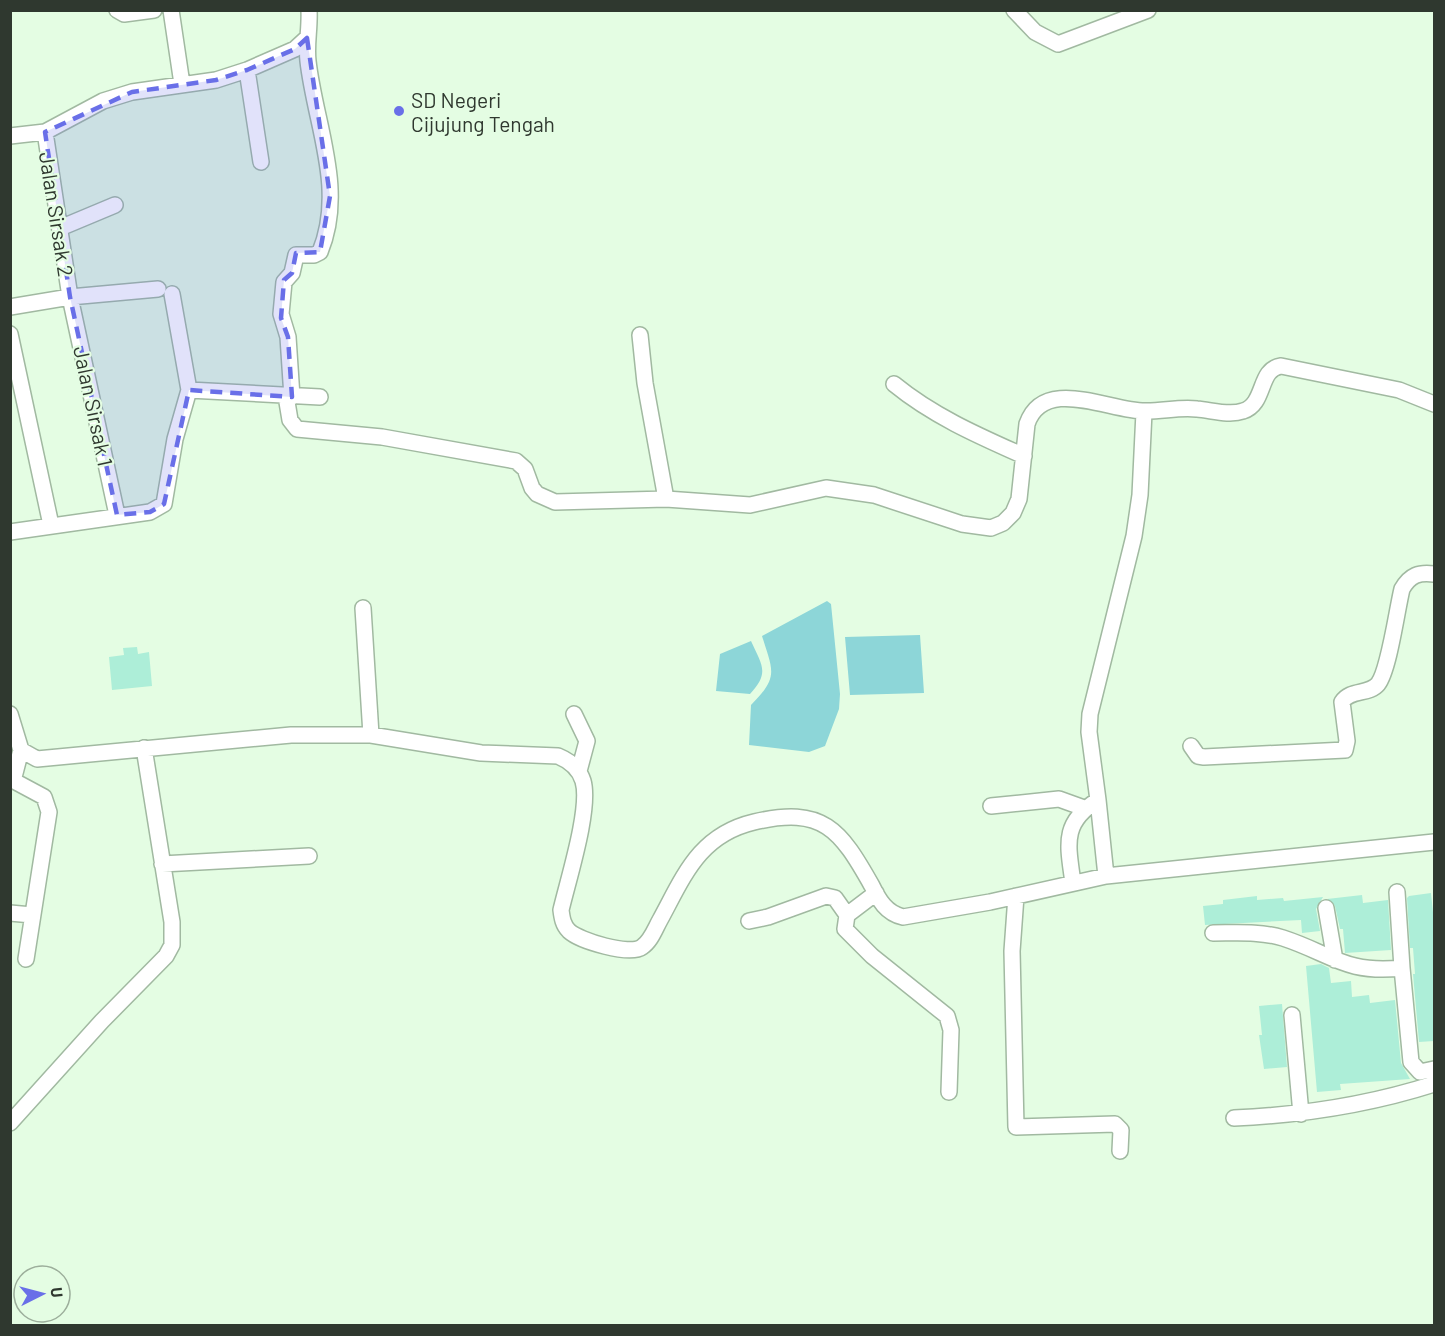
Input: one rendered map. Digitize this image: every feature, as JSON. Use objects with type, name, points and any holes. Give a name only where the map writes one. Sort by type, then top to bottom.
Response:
[{"type":"street","points":[[117,10],[124,14],[154,10]]},
{"type":"street","points":[[171,10],[182,84]]},
{"type":"street","points":[[309,10],[307,38],[312,89],[329,165],[330,196],[326,229],[320,252],[314,255],[296,255],[292,273],[284,282],[281,318],[288,337],[290,420],[297,429],[382,437],[516,461],[525,469],[532,488],[537,494],[555,502],[666,499],[750,506],[800,492],[826,488],[849,489],[962,524],[991,528],[1003,523],[1013,513],[1018,499],[1031,413],[1048,401],[1085,399],[1144,412],[1197,408],[1243,411],[1259,398],[1271,369],[1281,366],[1399,390],[1434,404]]},
{"type":"street","points":[[1014,10],[1035,32],[1058,44],[1148,10]]},
{"type":"street","points":[[10,136],[45,132],[103,101],[132,92],[216,80],[247,70],[295,49],[307,38]]},
{"type":"street","points":[[247,70],[261,162]]},
{"type":"street","name":"Jalan Sirsak 2","points":[[45,132],[70,297]]},
{"type":"street","points":[[60,228],[115,206]]},
{"type":"street","points":[[10,307],[70,297],[165,291],[189,390],[175,439],[164,504],[150,512],[10,531]]},
{"type":"street","name":"Jalan Sirsak 1","points":[[70,297],[117,515]]},
{"type":"street","points":[[10,334],[51,525]]},
{"type":"street","points":[[640,335],[645,383],[666,499]]},
{"type":"street","points":[[894,384],[917,403],[937,415],[1024,456]]},
{"type":"street","points":[[189,390],[289,397],[320,396]]},
{"type":"street","points":[[1106,876],[1089,732],[1090,714],[1134,536],[1140,495],[1144,412]]},
{"type":"street","points":[[1191,746],[1198,756],[1204,757],[1345,750],[1347,741],[1342,702],[1349,695],[1372,689],[1382,677],[1402,588],[1408,578],[1419,573],[1434,574]]},
{"type":"street","points":[[363,608],[370,735]]},
{"type":"street","points":[[10,714],[21,750],[15,772],[16,782],[44,798],[49,812],[26,959]]},
{"type":"street","points":[[574,714],[587,741],[579,771],[584,789],[584,808],[561,910],[562,922],[578,937],[626,950],[636,950],[643,946],[695,858],[722,833],[755,822],[795,817],[824,822],[842,840],[888,910],[903,917],[1106,876],[1434,842]]},
{"type":"street","points":[[21,750],[37,759],[291,735],[370,735],[481,753],[558,756],[566,759],[579,771]]},
{"type":"street","points":[[10,1123],[102,1021],[166,956],[172,945],[173,935],[144,748]]},
{"type":"street","points":[[991,806],[1059,799],[1084,808]]},
{"type":"street","points":[[1073,883],[1070,830],[1084,808],[1098,800]]},
{"type":"street","points":[[162,864],[309,856]]},
{"type":"street","points":[[1397,892],[1411,1062],[1420,1072],[1434,1069]]},
{"type":"street","points":[[876,893],[847,915],[844,923],[848,934],[947,1016],[951,1030],[949,1092]]},
{"type":"street","points":[[749,921],[768,917],[826,896],[835,898],[847,915]]},
{"type":"street","points":[[1016,896],[1012,951],[1016,1127],[1115,1124],[1121,1130],[1120,1151]]},
{"type":"street","points":[[1326,908],[1335,960]]},
{"type":"street","points":[[10,913],[32,915]]},
{"type":"street","points":[[1214,933],[1267,934],[1284,938],[1335,960],[1366,970],[1402,968]]},
{"type":"street","points":[[1292,1015],[1302,1114]]},
{"type":"street","points":[[1234,1118],[1302,1114],[1385,1099],[1434,1084]]},
{"type":"highlighted area","points":[[307,38],[330,196],[320,252],[296,253],[292,273],[284,280],[281,318],[288,337],[292,397],[189,390],[164,504],[150,512],[117,515],[70,297],[45,132],[132,92],[216,80],[247,70],[295,49]]},
{"type":"water","points":[[827,601],[831,604],[840,694],[839,709],[825,746],[809,752],[749,745],[751,705],[766,687],[771,673],[762,636]]},
{"type":"water","points":[[920,635],[924,693],[850,695],[845,637]]},
{"type":"water","points":[[751,641],[762,669],[756,687],[750,694],[716,691],[720,654]]},
{"type":"building","points":[[137,647],[138,654],[149,652],[152,686],[112,690],[109,657],[124,655],[123,648]]},
{"type":"building","points":[[1431,893],[1434,922],[1434,1041],[1419,1042],[1413,948],[1410,948],[1407,898]]},
{"type":"building","points":[[1362,895],[1363,903],[1388,900],[1391,950],[1345,953],[1343,929],[1340,929],[1335,906],[1327,899]]},
{"type":"building","points":[[1257,896],[1257,900],[1283,898],[1284,901],[1323,897],[1316,909],[1320,931],[1302,933],[1301,920],[1205,925],[1203,906],[1223,904],[1223,900]]},
{"type":"building","points":[[1321,964],[1329,968],[1331,983],[1351,981],[1352,997],[1369,995],[1370,1003],[1395,1000],[1401,1063],[1410,1079],[1340,1084],[1341,1090],[1317,1092],[1306,966]]},
{"type":"building","points":[[1282,1004],[1287,1067],[1264,1069],[1259,1035],[1262,1035],[1259,1006]]},
{"type":"place","name":"SD Negeri Cijujung Tengah","points":[[399,111]]}]
